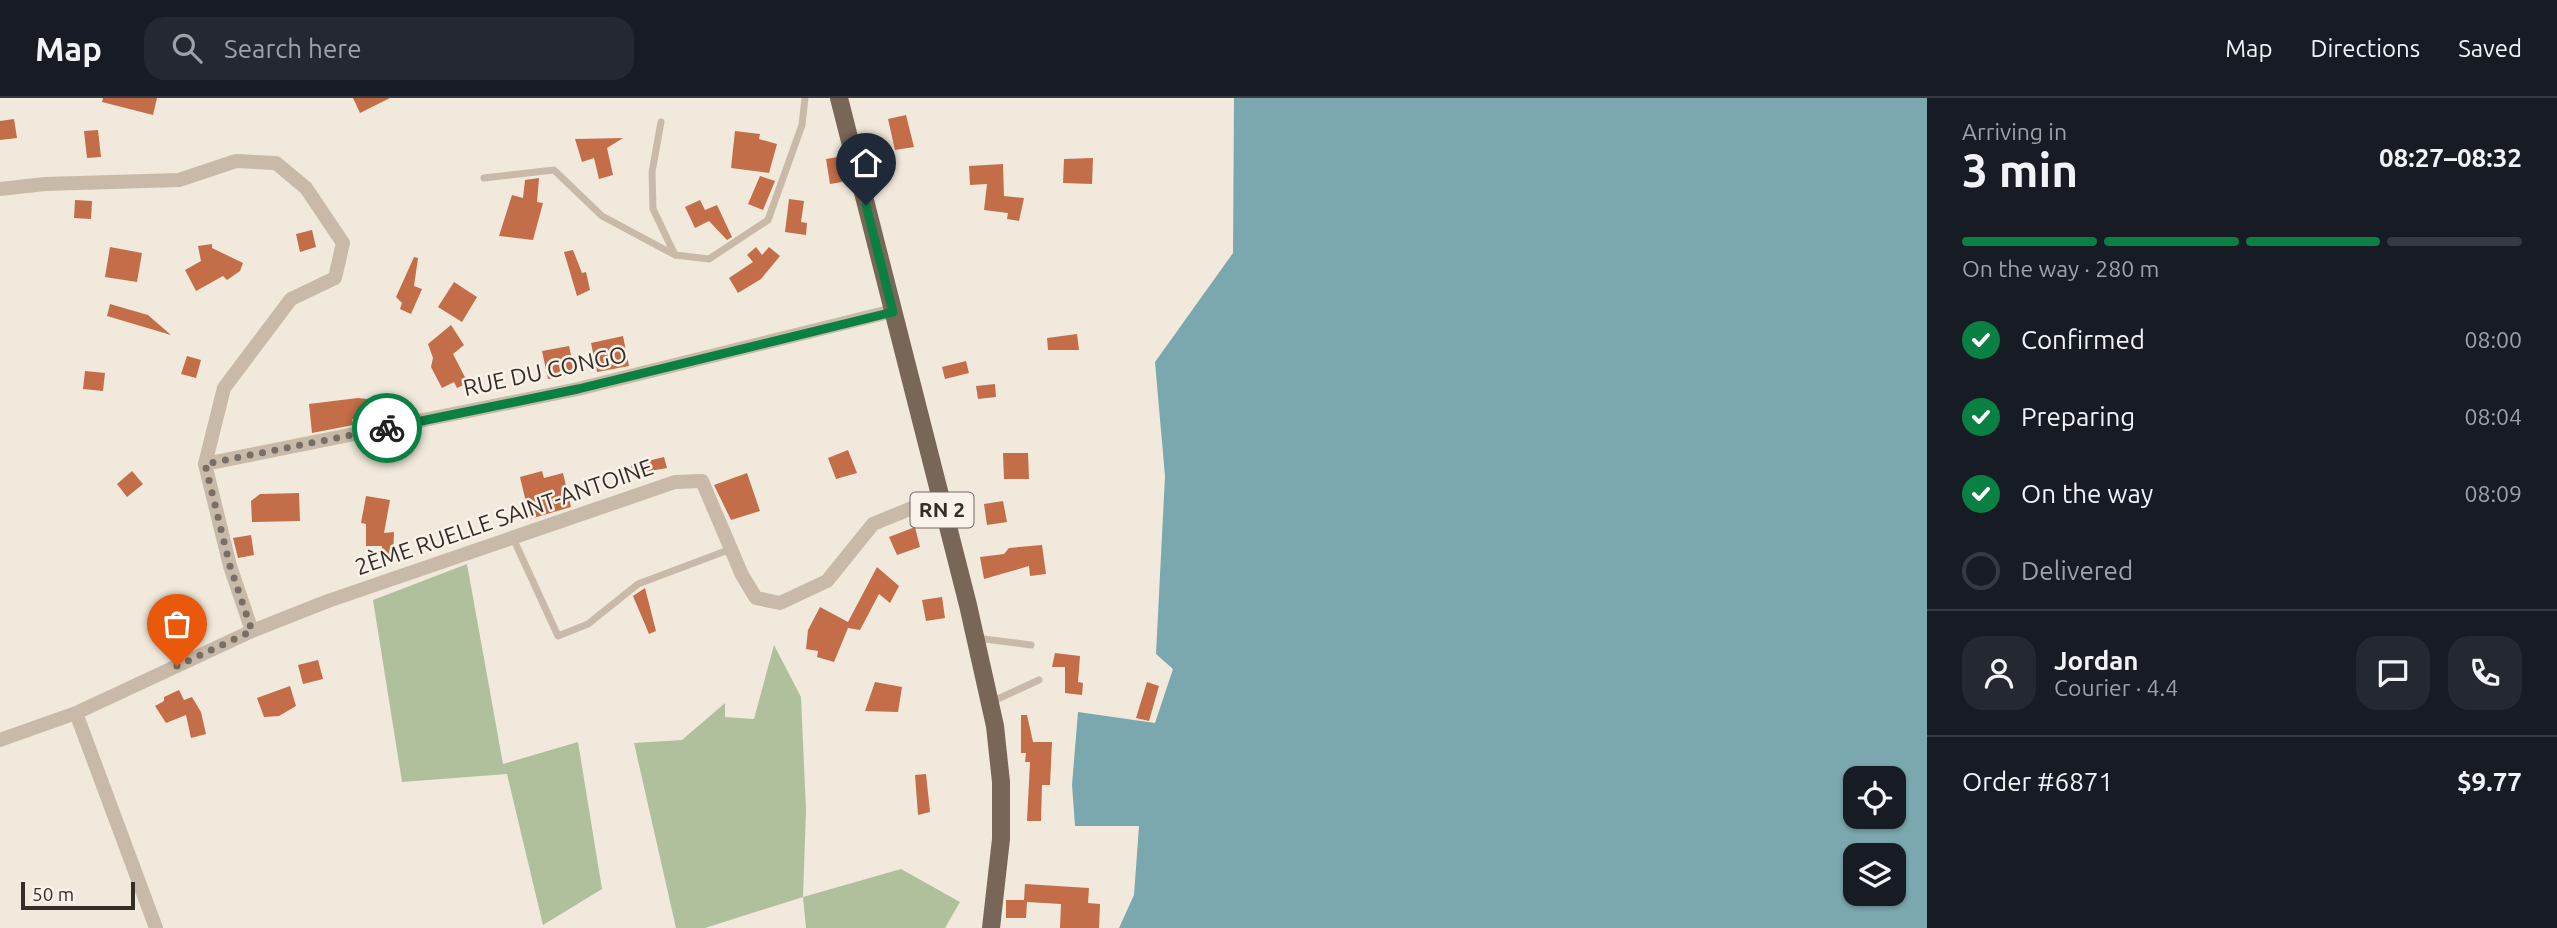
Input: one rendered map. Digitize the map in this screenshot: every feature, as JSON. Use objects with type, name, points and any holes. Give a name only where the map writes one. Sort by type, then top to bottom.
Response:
[{"type":"main road","name":"RN 2","points":[[839,98],[989,703],[1001,782],[1001,839],[991,928]]},
{"type":"street","points":[[0,189],[45,184],[179,180],[236,161],[276,163],[306,188],[342,243],[335,278],[291,299],[224,388],[205,464],[230,566],[252,631]]},
{"type":"street","name":"RUE DU CONGO","points":[[205,464],[578,389],[893,312]]},
{"type":"street","name":"2ÈME RUELLE SAINT-ANTOINE","points":[[0,740],[76,713],[252,631],[675,482],[702,481],[731,549],[756,598],[780,603],[827,581],[873,524],[939,497]]},
{"type":"street","points":[[76,713],[156,928]]},
{"type":"lane","points":[[484,178],[554,170],[602,216],[675,255],[709,259],[768,220],[802,125],[805,98]]},
{"type":"lane","points":[[661,122],[652,172],[653,209],[675,255]]},
{"type":"lane","points":[[512,538],[558,636],[588,624],[638,584],[731,549]]},
{"type":"lane","points":[[975,638],[1031,646]]},
{"type":"lane","points":[[989,703],[1039,680]]},
{"type":"green space","points":[[467,564],[503,764],[578,742],[602,889],[543,925],[507,774],[402,782],[373,600]]},
{"type":"green space","points":[[774,645],[801,697],[806,810],[803,897],[705,928],[676,928],[634,743],[682,740],[725,703],[725,717],[754,719]]},
{"type":"green space","points":[[901,869],[960,902],[945,928],[806,928],[803,897]]},
{"type":"water","points":[[1234,98],[1927,98],[1927,928],[1119,928],[1134,895],[1139,826],[1075,826],[1072,785],[1078,712],[1155,723],[1173,669],[1156,654],[1165,476],[1155,362],[1233,253]]},
{"type":"building","points":[[103,98],[157,98],[153,115],[102,102]]},
{"type":"building","points":[[353,98],[390,98],[360,113]]},
{"type":"building","points":[[906,115],[914,147],[895,150],[888,119]]},
{"type":"building","points":[[14,119],[17,138],[0,140],[0,121]]},
{"type":"building","points":[[98,130],[101,157],[87,158],[84,131]]},
{"type":"building","points":[[735,131],[760,134],[759,139],[777,144],[769,173],[731,168]]},
{"type":"building","points":[[623,138],[607,148],[613,175],[599,179],[594,158],[582,162],[575,139]]},
{"type":"building","points":[[838,157],[842,182],[830,184],[826,159]]},
{"type":"building","points":[[1093,158],[1092,184],[1063,183],[1064,159]]},
{"type":"building","points":[[1003,164],[1004,196],[1024,198],[1019,221],[1007,219],[1008,213],[984,210],[987,184],[970,185],[969,166]]},
{"type":"building","points":[[760,176],[775,181],[763,210],[748,204]]},
{"type":"building","points":[[539,178],[537,202],[543,203],[533,240],[499,236],[512,195],[523,198],[525,180]]},
{"type":"building","points":[[789,199],[804,201],[801,222],[807,223],[806,235],[785,232]]},
{"type":"building","points":[[75,200],[92,201],[91,219],[74,218]]},
{"type":"building","points":[[700,200],[705,210],[717,205],[732,237],[727,240],[709,221],[695,228],[685,207]]},
{"type":"building","points":[[312,230],[316,247],[300,252],[296,234]]},
{"type":"building","points":[[212,244],[212,248],[243,263],[240,271],[227,280],[223,276],[196,291],[185,270],[201,261],[198,246]]},
{"type":"building","points":[[110,247],[142,253],[137,282],[105,277]]},
{"type":"building","points":[[756,247],[762,255],[769,247],[780,256],[761,279],[738,293],[729,278],[753,262],[747,255]]},
{"type":"building","points":[[573,250],[582,273],[586,272],[590,290],[577,296],[564,252]]},
{"type":"building","points":[[414,257],[418,258],[414,286],[422,289],[411,314],[400,309],[402,303],[396,297]]},
{"type":"building","points":[[454,282],[477,297],[462,322],[438,307]]},
{"type":"building","points":[[110,304],[148,315],[171,335],[107,316]]},
{"type":"building","points":[[451,325],[464,345],[453,354],[468,383],[457,388],[454,382],[442,388],[431,367],[433,358],[428,344]]},
{"type":"building","points":[[1077,334],[1079,350],[1048,350],[1047,338]]},
{"type":"building","points":[[623,336],[629,366],[597,372],[591,343]]},
{"type":"building","points":[[569,346],[575,374],[548,379],[542,351]]},
{"type":"building","points":[[187,356],[201,360],[196,378],[181,374]]},
{"type":"building","points":[[966,361],[969,373],[945,379],[942,367]]},
{"type":"building","points":[[85,371],[105,373],[103,391],[83,389]]},
{"type":"building","points":[[995,384],[996,397],[978,399],[976,386]]},
{"type":"building","points":[[358,398],[375,400],[372,421],[352,419],[353,425],[312,433],[309,404]]},
{"type":"building","points":[[848,450],[857,473],[836,479],[828,458]]},
{"type":"building","points":[[1003,453],[1028,453],[1029,479],[1004,479]]},
{"type":"building","points":[[664,457],[667,468],[633,474],[631,465]]},
{"type":"building","points":[[132,471],[143,484],[127,497],[117,484]]},
{"type":"building","points":[[542,471],[544,478],[563,473],[571,507],[530,519],[520,477]]},
{"type":"building","points":[[747,473],[760,511],[731,520],[714,485]]},
{"type":"building","points":[[299,493],[300,521],[252,522],[251,501],[260,494]]},
{"type":"building","points":[[366,496],[390,500],[384,533],[394,532],[393,560],[381,559],[382,546],[366,546],[366,524],[361,523]]},
{"type":"building","points":[[1003,501],[1007,522],[987,525],[984,504]]},
{"type":"building","points":[[915,527],[920,547],[897,555],[889,537]]},
{"type":"building","points":[[251,535],[254,555],[238,558],[233,538]]},
{"type":"building","points":[[1042,545],[1046,574],[1030,576],[1029,566],[984,579],[980,557],[1004,554],[1009,548]]},
{"type":"building","points":[[877,567],[899,586],[890,603],[879,594],[860,630],[848,628],[834,662],[817,657],[818,651],[806,649],[808,630],[820,607],[848,622]]},
{"type":"building","points":[[645,588],[656,631],[649,634],[633,596]]},
{"type":"building","points":[[942,597],[945,618],[926,621],[922,600]]},
{"type":"building","points":[[1055,653],[1080,656],[1078,682],[1083,683],[1082,695],[1065,693],[1065,667],[1052,667]]},
{"type":"building","points":[[318,660],[323,679],[303,684],[298,665]]},
{"type":"building","points":[[875,682],[902,687],[898,712],[865,711]]},
{"type":"building","points":[[1147,682],[1159,686],[1149,721],[1136,718]]},
{"type":"building","points":[[290,686],[296,706],[279,716],[264,717],[257,698]]},
{"type":"building","points":[[179,690],[184,700],[192,697],[201,712],[206,734],[191,738],[186,715],[166,723],[155,706],[164,701],[164,697]]},
{"type":"building","points":[[1021,715],[1027,715],[1033,742],[1052,742],[1050,785],[1042,785],[1041,821],[1027,821],[1030,762],[1025,762],[1026,753],[1021,753]]},
{"type":"building","points":[[926,774],[930,812],[918,815],[915,775]]},
{"type":"building","points":[[1025,884],[1089,888],[1088,903],[1100,904],[1099,928],[1060,928],[1061,904],[1027,902],[1026,918],[1006,918],[1006,900],[1024,900]]},
{"type":"way so far","points":[[177,666],[252,631],[230,566],[205,464],[387,428]]},
{"type":"route","points":[[387,428],[578,389],[893,312],[866,205]]}]
